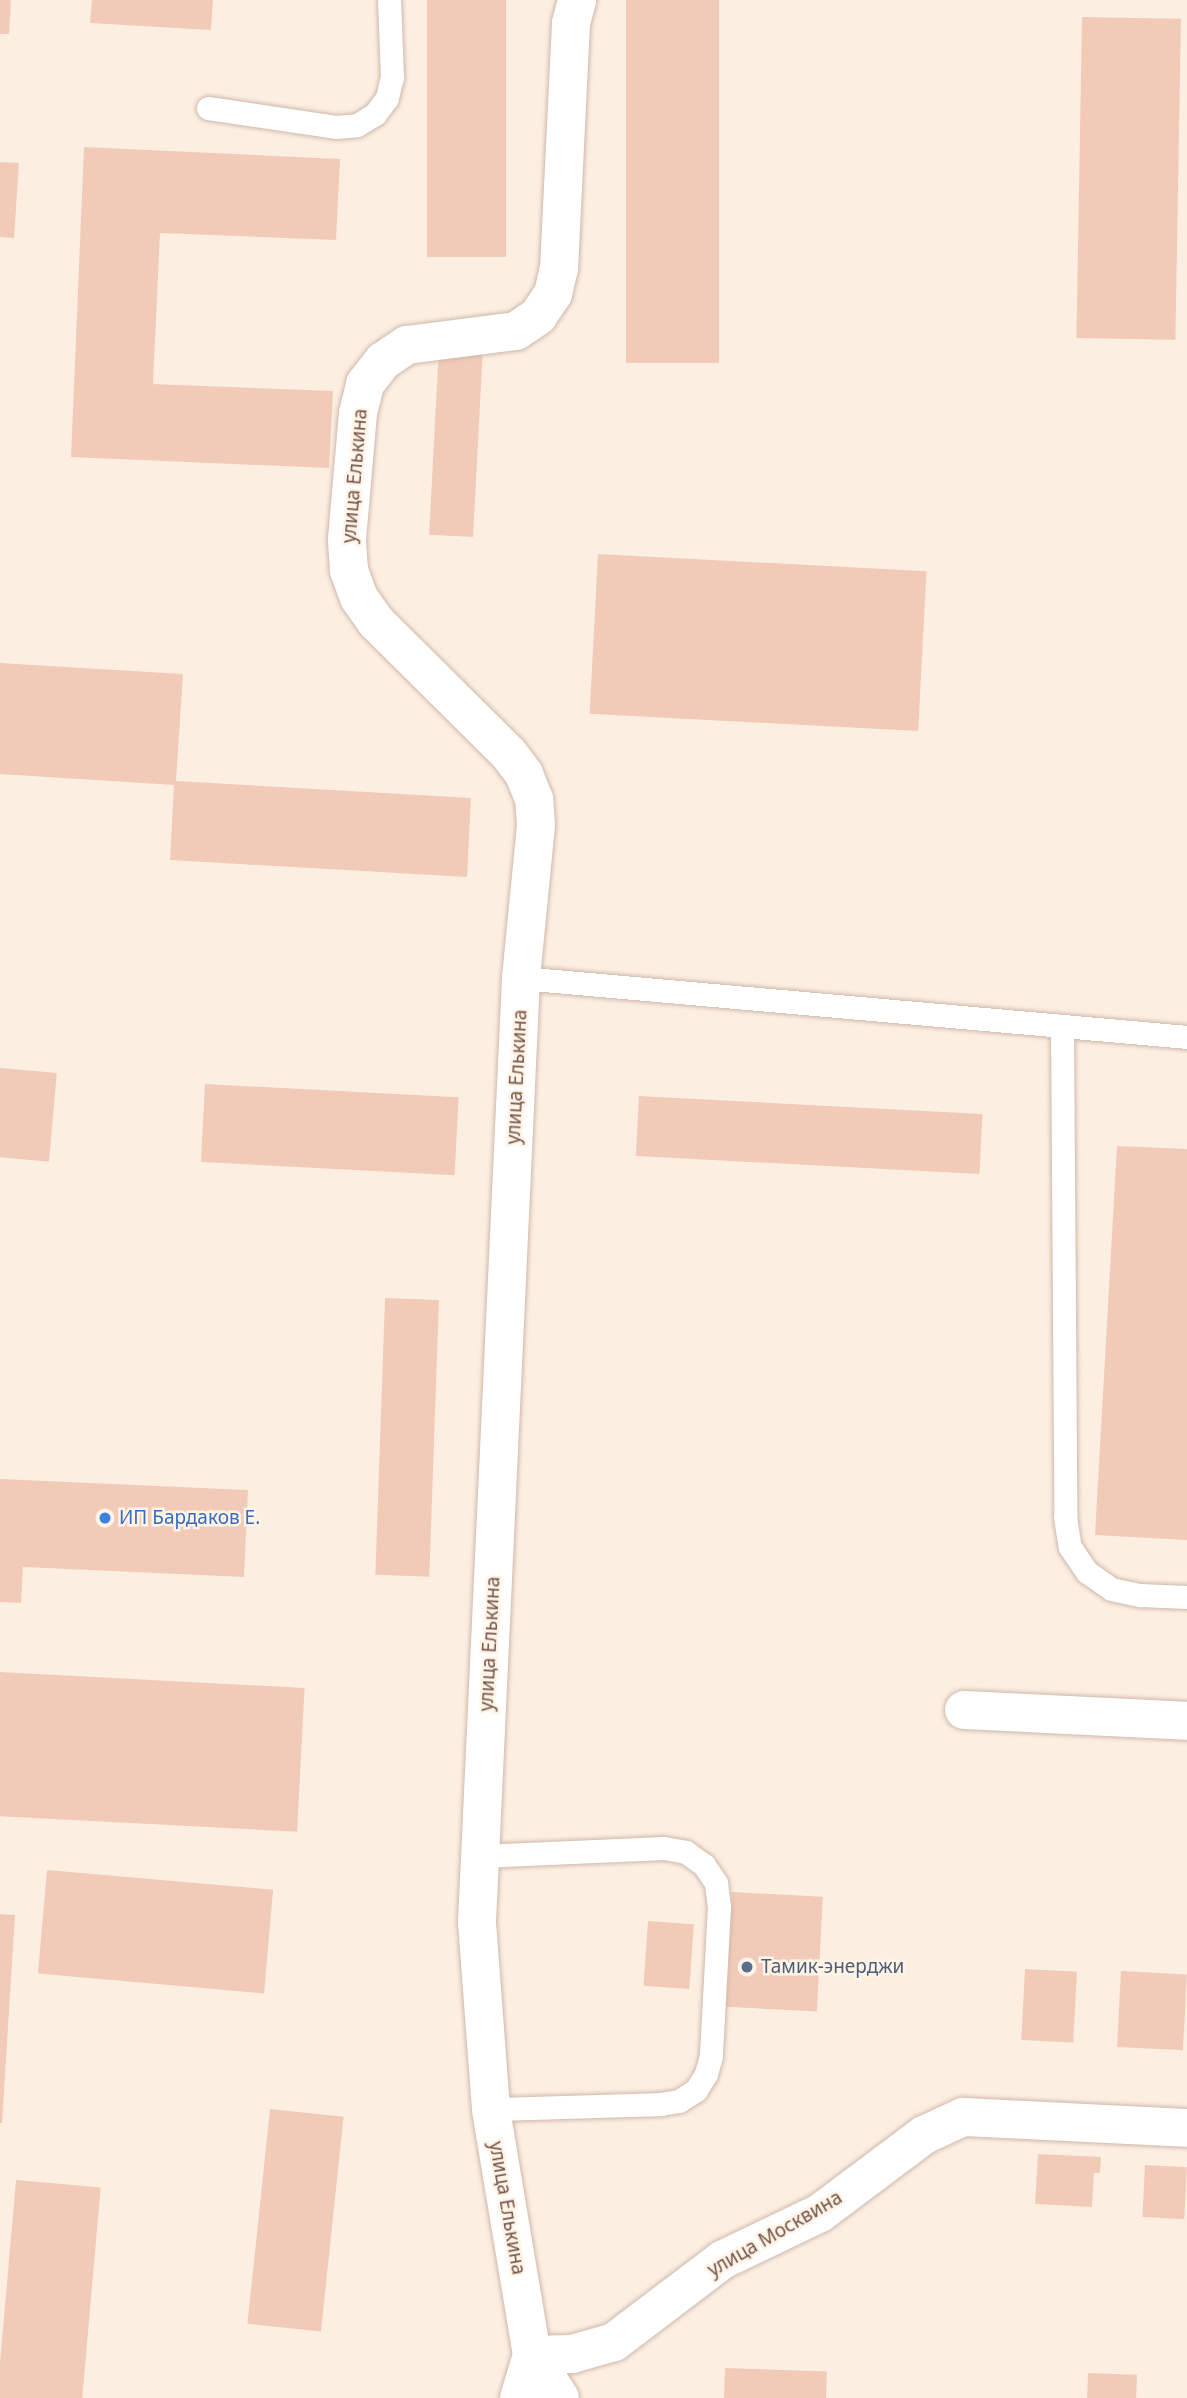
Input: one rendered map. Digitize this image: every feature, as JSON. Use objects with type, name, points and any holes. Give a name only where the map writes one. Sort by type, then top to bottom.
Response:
[{"type":"street","name":"улица Елькина","points":[[560,2398],[532,2355],[491,2109],[477,1922],[521,978],[536,825],[534,799],[524,775],[509,754],[376,622],[365,606],[349,570],[347,539],[358,413],[365,384],[383,361],[407,345],[516,331],[538,316],[553,294],[559,269],[571,23],[577,0]]},
{"type":"street","points":[[964,1710],[1187,1721]]},
{"type":"street","name":"улица Москвина","points":[[532,2355],[572,2354],[614,2342],[722,2260],[820,2213],[924,2135],[963,2118],[1187,2128]]},
{"type":"street","name":"улица Елькина","points":[[519,2398],[532,2355]]},
{"type":"lane","points":[[208,108],[336,127],[356,125],[366,120],[375,114],[387,98],[392,77],[389,0]]},
{"type":"lane","points":[[521,978],[1187,1037]]},
{"type":"lane","points":[[1062,1026],[1065,1517],[1070,1547],[1087,1572],[1111,1589],[1140,1595],[1187,1597]]},
{"type":"lane","points":[[480,1856],[664,1848],[686,1852],[704,1865],[716,1883],[719,1906],[711,2056],[706,2074],[696,2090],[679,2101],[661,2104],[491,2109]]},
{"type":"building","points":[[0,0],[11,0],[9,34],[0,34]]},
{"type":"building","points":[[92,0],[213,0],[211,30],[90,23]]},
{"type":"building","points":[[427,0],[506,0],[506,257],[427,257]]},
{"type":"building","points":[[626,0],[719,0],[719,363],[626,363]]},
{"type":"building","points":[[1082,17],[1181,19],[1175,340],[1076,338]]},
{"type":"building","points":[[84,147],[340,159],[336,240],[160,233],[153,384],[333,391],[329,468],[71,457]]},
{"type":"building","points":[[0,162],[19,163],[14,238],[0,237]]},
{"type":"building","points":[[439,346],[483,348],[473,537],[429,535]]},
{"type":"building","points":[[598,554],[927,571],[918,731],[590,714]]},
{"type":"building","points":[[0,663],[183,674],[176,781],[471,798],[467,877],[170,860],[174,785],[0,774]]},
{"type":"building","points":[[0,1068],[57,1073],[49,1162],[0,1157]]},
{"type":"building","points":[[205,1084],[459,1097],[455,1175],[201,1162]]},
{"type":"building","points":[[639,1096],[983,1114],[979,1174],[636,1156]]},
{"type":"building","points":[[1117,1146],[1187,1149],[1187,1540],[1095,1535]]},
{"type":"building","points":[[385,1298],[439,1300],[429,1577],[375,1575]]},
{"type":"building","points":[[0,1479],[248,1490],[244,1577],[23,1567],[21,1603],[0,1602]]},
{"type":"building","points":[[0,1672],[305,1688],[297,1832],[0,1816]]},
{"type":"building","points":[[47,1870],[273,1890],[264,1993],[38,1974]]},
{"type":"building","points":[[732,1892],[823,1897],[817,2012],[726,2007]]},
{"type":"building","points":[[0,1914],[15,1915],[2,2123],[0,2123]]},
{"type":"building","points":[[648,1921],[694,1924],[689,1989],[643,1986]]},
{"type":"building","points":[[1025,1969],[1077,1972],[1073,2043],[1021,2040]]},
{"type":"building","points":[[1121,1971],[1187,1974],[1183,2050],[1117,2047]]},
{"type":"building","points":[[270,2109],[344,2117],[321,2332],[247,2324]]},
{"type":"building","points":[[1038,2154],[1101,2157],[1100,2173],[1094,2173],[1092,2207],[1035,2204]]},
{"type":"building","points":[[1145,2165],[1187,2167],[1184,2219],[1142,2217]]},
{"type":"building","points":[[16,2180],[101,2187],[82,2398],[0,2398],[0,2363]]},
{"type":"building","points":[[725,2368],[827,2372],[826,2398],[724,2398]]},
{"type":"building","points":[[1088,2373],[1137,2375],[1136,2398],[1087,2398]]},
{"type":"place","name":"ИП Бардаков Е.","points":[[105,1518]]},
{"type":"place","name":"Тамик-энерджи","points":[[747,1967]]}]
